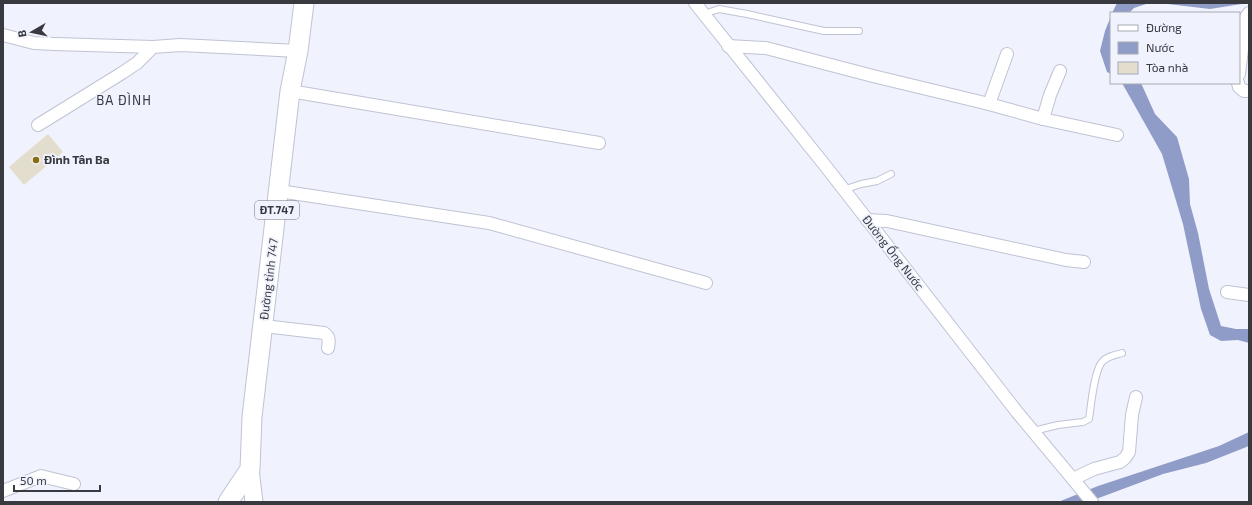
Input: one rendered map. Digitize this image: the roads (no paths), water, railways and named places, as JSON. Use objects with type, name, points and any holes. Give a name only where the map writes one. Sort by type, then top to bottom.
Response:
[{"type":"main road","name":"Đường tỉnh 747","points":[[250,469],[252,417],[264,326],[290,91],[298,51],[304,3]]},
{"type":"main road","points":[[228,502],[250,469]]},
{"type":"main road","points":[[250,469],[254,502]]},
{"type":"street","name":"Đường Ống Nước","points":[[695,3],[1033,431],[1092,502]]},
{"type":"street","points":[[1240,66],[1246,17],[1249,13]]},
{"type":"street","points":[[3,35],[34,43],[153,47],[180,45],[298,51]]},
{"type":"street","points":[[728,46],[766,48],[1043,119],[1117,135]]},
{"type":"street","points":[[38,125],[122,73],[136,63],[153,47]]},
{"type":"street","points":[[989,104],[1007,54]]},
{"type":"street","points":[[1043,119],[1050,95],[1060,71]]},
{"type":"street","points":[[1238,84],[1239,87],[1244,91],[1249,91]]},
{"type":"street","points":[[290,91],[599,143]]},
{"type":"street","points":[[279,191],[489,223],[706,283]]},
{"type":"street","points":[[867,220],[887,220],[1058,258],[1084,262]]},
{"type":"street","points":[[1227,292],[1249,295]]},
{"type":"street","points":[[264,326],[324,333],[328,335],[328,348]]},
{"type":"street","points":[[1073,479],[1094,469],[1120,462],[1125,458],[1129,452],[1132,415],[1136,397]]},
{"type":"street","points":[[3,491],[41,476],[74,484]]},
{"type":"lane","points":[[703,14],[719,9],[824,31],[859,31]]},
{"type":"lane","points":[[843,190],[877,181],[891,174]]},
{"type":"lane","points":[[1033,431],[1058,425],[1083,422],[1088,419],[1098,370],[1102,363],[1110,356],[1122,353]]},
{"type":"water","points":[[1117,3],[1149,3],[1134,8],[1130,12],[1112,12]]},
{"type":"water","points":[[1159,3],[1248,3],[1210,9]]},
{"type":"water","points":[[1110,18],[1110,74],[1107,72],[1100,51]]},
{"type":"water","points":[[1123,84],[1141,84],[1155,114],[1177,137],[1189,179],[1190,204],[1198,233],[1209,289],[1221,326],[1236,329],[1249,329],[1249,343],[1238,340],[1221,341],[1210,335],[1201,309],[1183,224],[1162,154]]},
{"type":"water","points":[[1249,432],[1249,446],[1206,463],[1163,474],[1088,502],[1058,502],[1098,486],[1219,446]]},
{"type":"place","name":"Đình Tân Ba","points":[[36,160]]},
{"type":"district","name":"BA ĐÌNH","points":[[124,100]]}]
